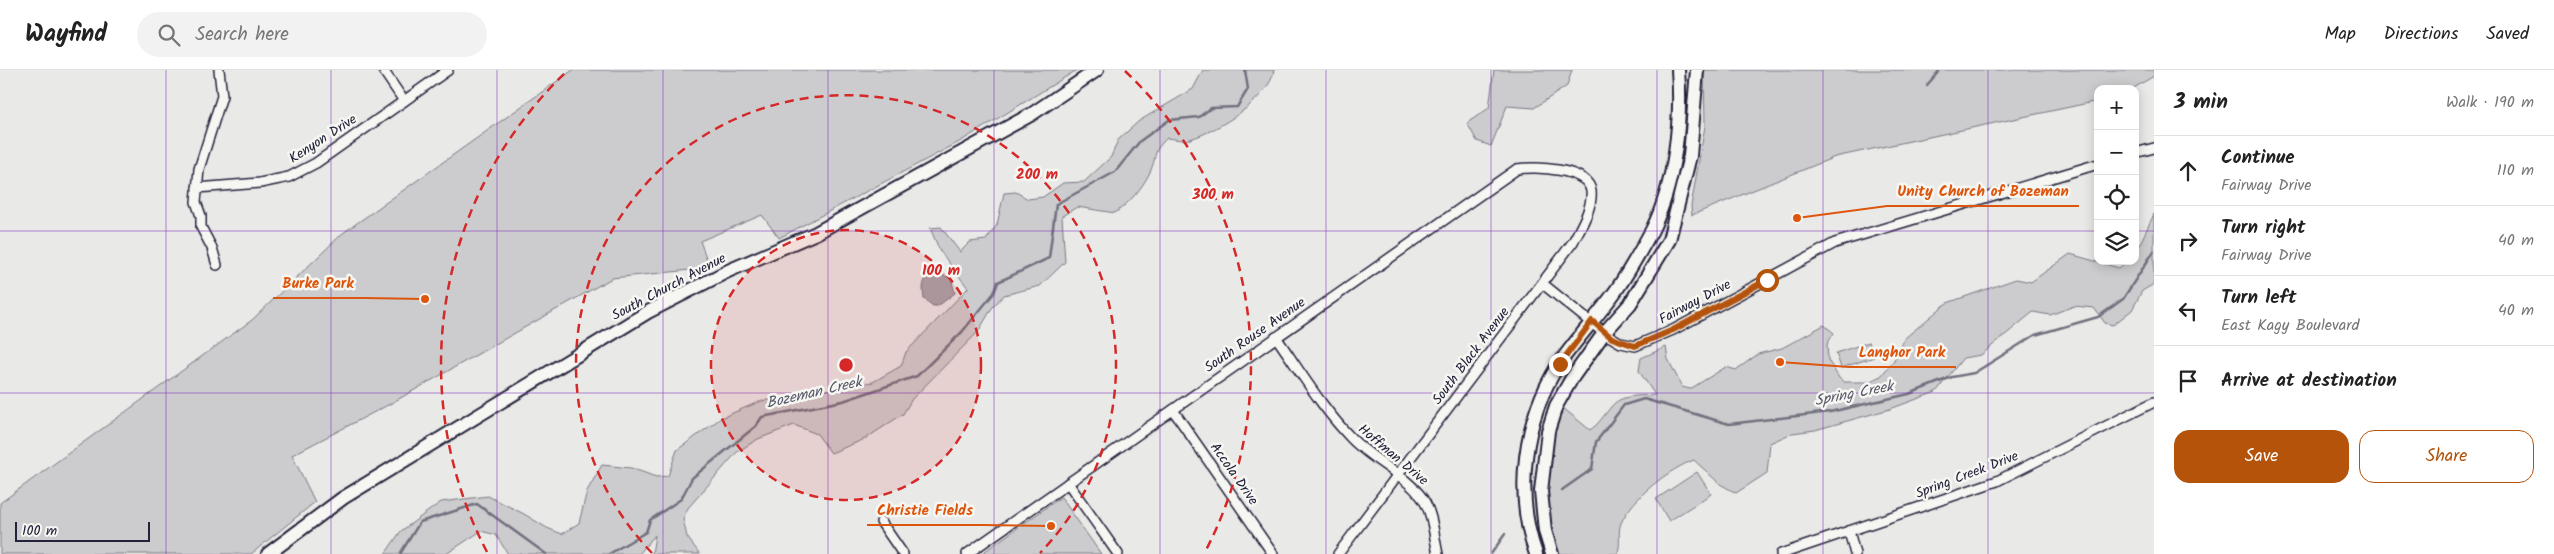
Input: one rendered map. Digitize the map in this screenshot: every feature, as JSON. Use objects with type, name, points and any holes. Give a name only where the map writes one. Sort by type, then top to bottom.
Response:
[{"type":"main road","name":"South Church Avenue","points":[[268,554],[343,498],[648,312],[728,271],[823,230],[1032,114],[1097,70]]},
{"type":"main road","points":[[1536,554],[1525,498],[1531,431],[1548,384],[1560,364],[1617,289],[1653,227],[1674,156],[1679,121],[1678,70]]},
{"type":"main road","points":[[1552,554],[1545,531],[1542,491],[1548,431],[1556,406],[1572,378],[1604,333],[1630,304],[1669,240],[1690,156],[1694,83],[1697,70]]},
{"type":"street","points":[[216,265],[212,248],[201,227],[201,216],[196,202],[199,169],[222,96],[219,70]]},
{"type":"street","points":[[383,70],[404,101]]},
{"type":"street","name":"Kenyon Drive","points":[[197,188],[260,183],[289,177],[316,163],[448,70]]},
{"type":"street","points":[[2139,152],[2154,148]]},
{"type":"street","name":"Fairway Drive","points":[[1543,284],[1592,321],[1604,333],[1621,343],[1635,346],[1653,340],[1835,243],[2094,165]]},
{"type":"street","name":"South Rouse Avenue","points":[[967,554],[1517,169],[1538,167],[1568,172]]},
{"type":"street","name":"South Black Avenue","points":[[1338,554],[1573,242],[1590,203],[1591,190],[1586,181],[1568,172]]},
{"type":"street","name":"Hoffman Drive","points":[[1276,337],[1345,432],[1364,451],[1412,487],[1428,508],[1438,554]]},
{"type":"street","name":"Spring Creek Drive","points":[[1781,554],[1997,481],[2154,402]]},
{"type":"street","name":"Accola Drive","points":[[1173,410],[1274,554]]},
{"type":"street","points":[[1068,483],[1118,554]]},
{"type":"street","points":[[881,522],[903,554]]},
{"type":"street","points":[[1849,532],[1855,554]]},
{"type":"shaded area","points":[[573,70],[1077,70],[961,141],[779,238],[762,215],[700,241],[710,268],[612,278],[388,405],[292,455],[315,502],[251,554],[0,554],[0,503],[252,320],[343,233]]},
{"type":"shaded area","points":[[1203,70],[1274,70],[1271,81],[1263,92],[1241,112],[1227,121],[1214,129],[1190,139],[1167,138],[1157,151],[1150,172],[1139,190],[1131,200],[1115,213],[1077,207],[1062,216],[1065,262],[1040,286],[1004,295],[992,308],[978,332],[912,399],[903,414],[865,439],[831,453],[817,434],[794,425],[758,439],[737,452],[688,508],[683,519],[687,537],[700,554],[652,554],[655,535],[639,554],[508,554],[496,535],[481,531],[446,554],[385,554],[401,531],[441,502],[488,496],[547,528],[562,534],[579,523],[587,491],[602,465],[631,468],[656,477],[668,476],[677,450],[721,418],[761,401],[808,395],[837,387],[873,382],[901,366],[906,352],[968,288],[940,251],[930,228],[941,227],[960,252],[970,242],[986,240],[997,225],[1004,193],[1016,192],[1028,199],[1043,197],[1063,183],[1084,182],[1111,157],[1118,140],[1139,121],[1193,89]]},
{"type":"shaded area","points":[[1494,70],[1572,70],[1567,86],[1534,108],[1507,106],[1491,146],[1477,141],[1467,123],[1489,108]]},
{"type":"shaded area","points":[[1704,70],[2154,70],[2154,76],[2139,85],[2094,85],[2094,102],[1835,157],[1692,215],[1691,206],[1705,126]]},
{"type":"shaded area","points":[[2154,214],[2154,284],[2142,291],[2132,310],[2113,325],[2105,323],[2094,308],[2074,306],[2050,315],[2033,312],[1981,355],[1963,358],[1936,392],[1890,409],[1815,430],[1792,433],[1770,443],[1767,473],[1736,493],[1720,484],[1694,460],[1684,464],[1663,477],[1642,494],[1626,513],[1620,527],[1617,554],[1555,554],[1546,493],[1550,443],[1562,407],[1590,430],[1620,400],[1631,396],[1655,395],[1639,371],[1641,358],[1666,347],[1668,359],[1682,387],[1690,389],[1726,367],[1736,370],[1758,354],[1782,348],[1824,325],[1834,333],[1827,344],[1828,360],[1839,378],[1844,382],[1868,382],[1881,376],[1894,360],[1905,338],[1947,303],[2016,279],[2031,282],[2070,254],[2094,261],[2094,265],[2108,265],[2119,268],[2122,265],[2139,265],[2139,246]]},
{"type":"shaded area","points":[[936,273],[951,278],[955,293],[938,306],[933,306],[924,299],[923,286],[928,277]]},
{"type":"shaded area","points":[[1869,342],[1874,357],[1841,368],[1836,353]]},
{"type":"shaded area","points":[[1697,472],[1711,494],[1669,521],[1656,499]]},
{"type":"shaded area","points":[[1061,497],[1101,554],[981,554]]},
{"type":"waterway","name":"Bozeman Creek","points":[[609,554],[646,532],[650,520],[681,499],[692,478],[756,426],[762,417],[843,401],[917,376],[962,332],[994,293],[998,282],[1049,258],[1056,204],[1115,172],[1140,141],[1169,120],[1199,117],[1211,108],[1237,107],[1248,89],[1245,70]]},
{"type":"waterway","points":[[1927,85],[1940,70]]},
{"type":"waterway","name":"Spring Creek","points":[[1562,490],[1592,469],[1596,442],[1624,405],[1644,399],[1729,424],[1830,412],[1909,394],[1952,377],[1974,373],[2035,335],[2098,317],[2123,299],[2154,251]]},
{"type":"waterway","name":"Bozeman Creek","points":[[400,554],[420,522],[477,504],[546,554]]},
{"type":"waterway","name":"Spring Creek","points":[[1491,554],[1505,534]]},
{"type":"place","name":"Unity Church of Bozeman","points":[[1797,218]]},
{"type":"place","name":"Burke Park","points":[[425,299]]},
{"type":"place","name":"Langhor Park","points":[[1780,362]]},
{"type":"place","name":"Christie Fields","points":[[1051,526]]},
{"type":"route","points":[[1560,364],[1592,321],[1612,338],[1621,343],[1635,346],[1673,330],[1767,280]]}]
